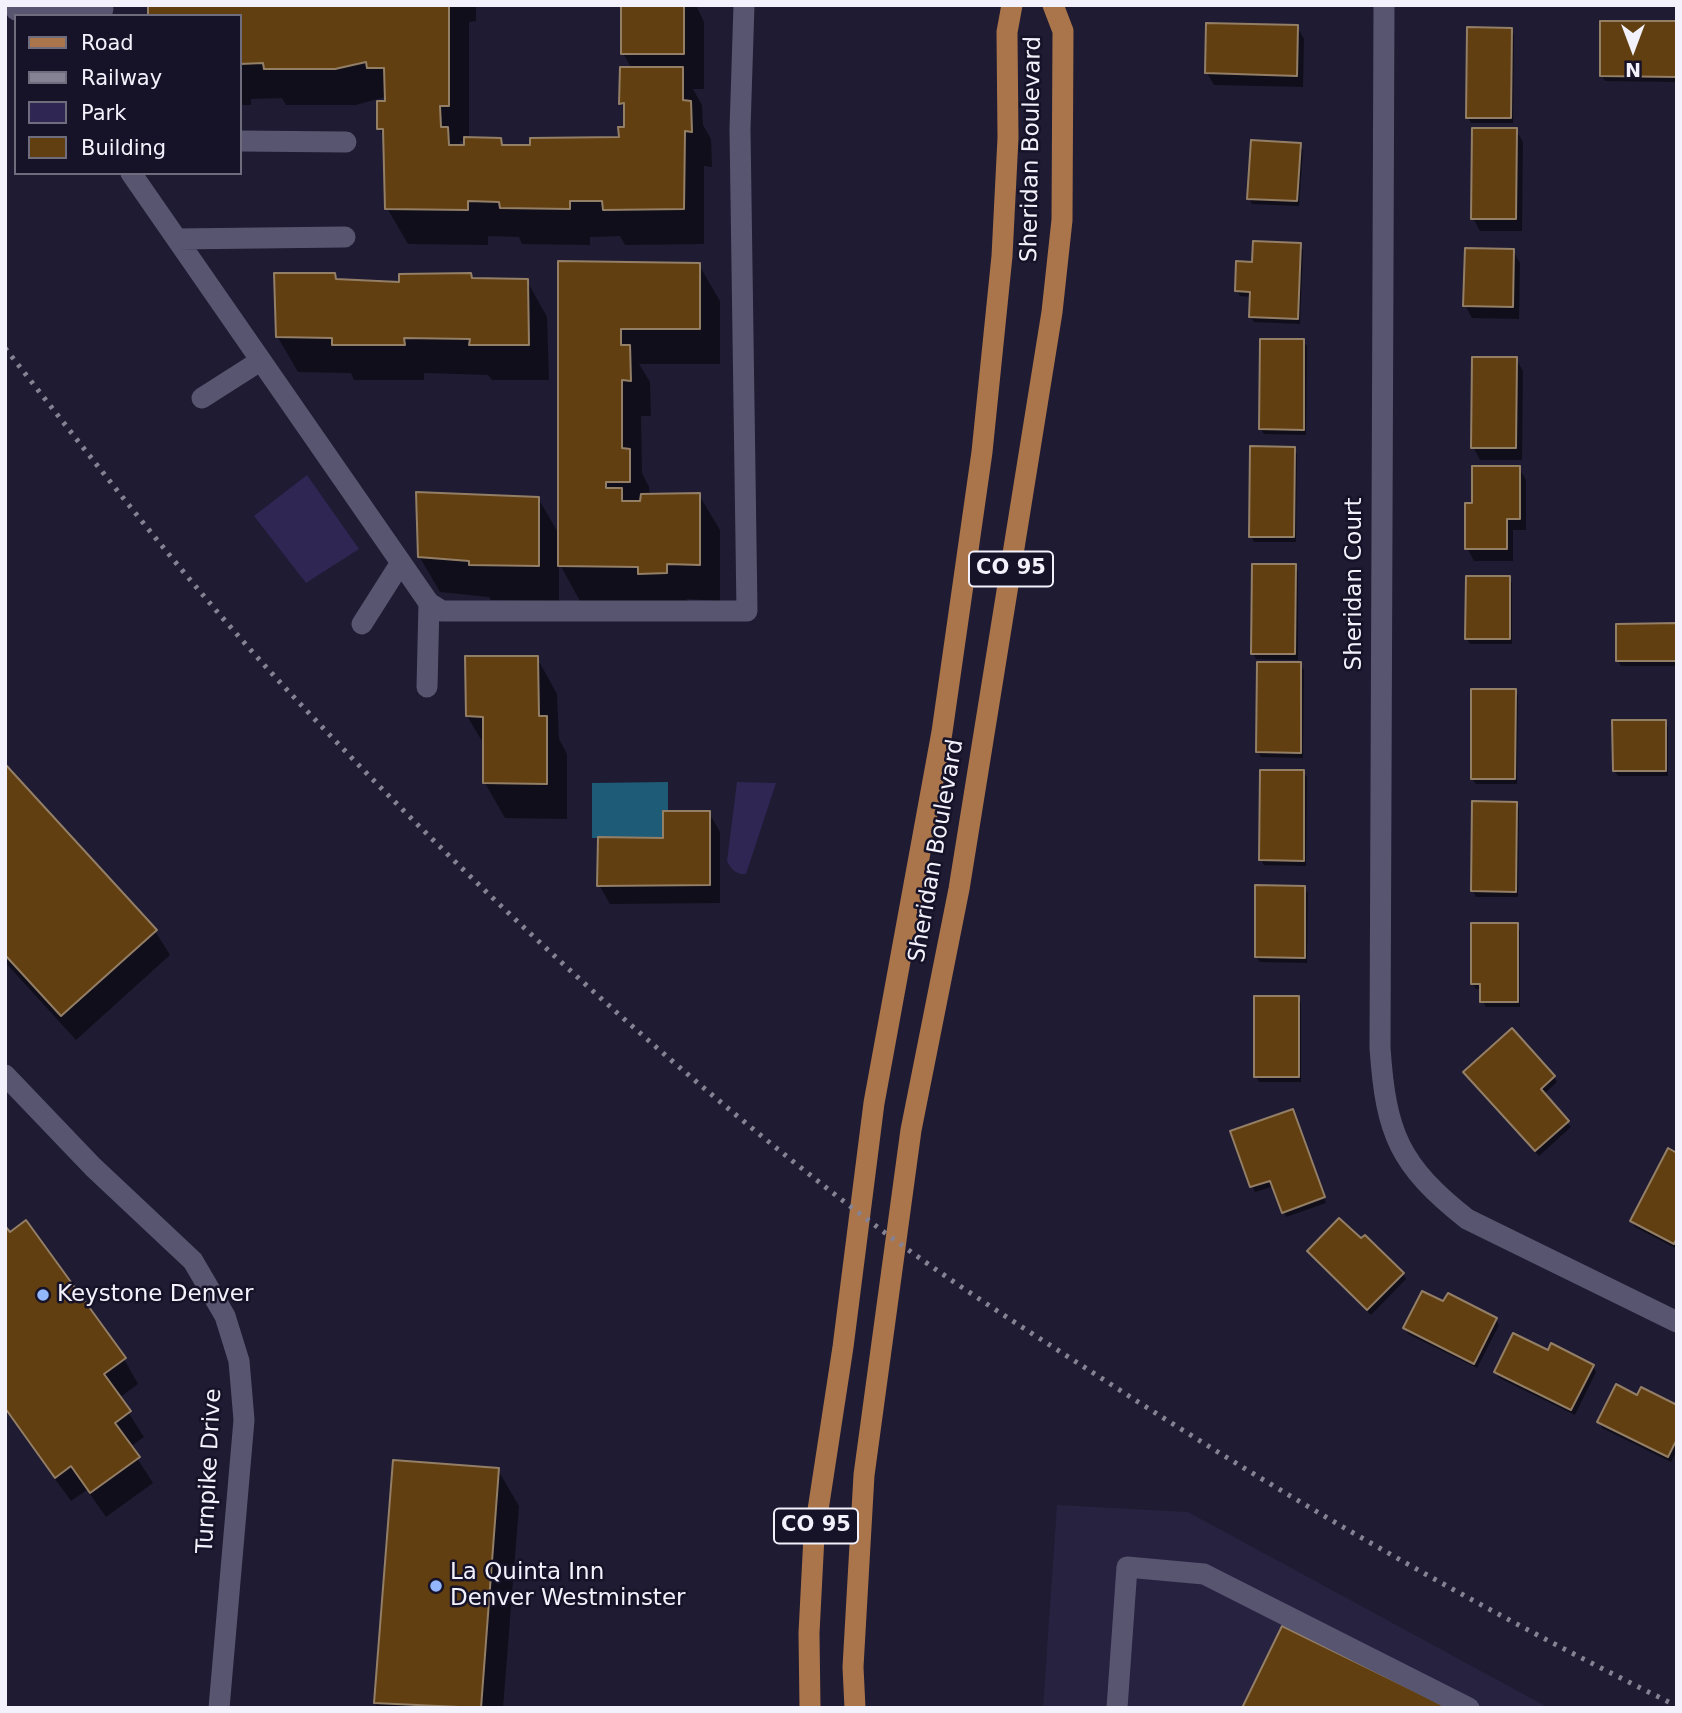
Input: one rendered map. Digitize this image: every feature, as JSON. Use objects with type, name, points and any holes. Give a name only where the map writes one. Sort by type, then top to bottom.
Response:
[{"type":"main road","name":"Sheridan Boulevard","points":[[810,1708],[809,1633],[814,1536],[843,1347],[874,1103],[942,732],[982,452],[1002,256],[1008,138],[1007,32],[1012,5]]},
{"type":"main road","name":"Sheridan Boulevard","points":[[855,1708],[853,1667],[864,1475],[911,1129],[959,889],[1052,312],[1062,220],[1063,31],[1053,5]]},
{"type":"street","points":[[132,175],[429,603],[442,611],[747,611],[740,130],[744,5]]},
{"type":"street","name":"Sheridan Court","points":[[1384,5],[1380,1048],[1387,1114],[1405,1158],[1445,1201],[1467,1219],[1677,1322]]},
{"type":"street","points":[[16,10],[103,9]]},
{"type":"street","points":[[242,141],[346,142]]},
{"type":"street","points":[[177,239],[345,237]]},
{"type":"street","points":[[202,398],[260,361]]},
{"type":"street","points":[[362,624],[400,564]]},
{"type":"street","points":[[427,687],[429,603]]},
{"type":"street","name":"Turnpike Drive","points":[[5,1075],[93,1167],[193,1261],[225,1316],[239,1362],[244,1420],[219,1708]]},
{"type":"street","points":[[1117,1708],[1127,1567],[1204,1574],[1469,1708]]},
{"type":"shaded area","points":[[1057,1505],[1188,1512],[1549,1708],[1043,1708]]},
{"type":"green space","points":[[307,475],[359,549],[306,583],[254,516]]},
{"type":"green space","points":[[737,782],[776,783],[746,874],[734,871],[727,861]]},
{"type":"water","points":[[668,782],[668,811],[663,838],[592,838],[592,783]]},
{"type":"building","points":[[148,5],[449,5],[449,106],[440,106],[441,127],[448,127],[449,145],[464,145],[464,137],[501,138],[502,145],[530,145],[530,138],[619,137],[618,127],[624,127],[624,103],[619,104],[620,67],[683,67],[683,100],[691,101],[692,132],[685,131],[684,209],[603,210],[602,201],[570,201],[570,209],[500,208],[499,202],[468,201],[468,210],[385,209],[383,129],[377,129],[377,101],[385,101],[384,68],[367,68],[366,62],[335,69],[264,69],[263,63],[242,64],[242,14],[148,14]]},
{"type":"building","points":[[621,5],[684,5],[684,54],[621,54]]},
{"type":"building","points":[[1600,21],[1677,21],[1677,77],[1600,76]]},
{"type":"building","points":[[1206,23],[1298,25],[1297,76],[1205,73]]},
{"type":"building","points":[[1467,27],[1512,28],[1511,118],[1466,118]]},
{"type":"building","points":[[1472,128],[1517,128],[1516,219],[1471,219]]},
{"type":"building","points":[[1251,140],[1301,143],[1297,201],[1247,199]]},
{"type":"building","points":[[1253,241],[1301,243],[1298,319],[1249,317],[1250,292],[1235,291],[1236,261],[1252,262]]},
{"type":"building","points":[[1465,248],[1514,249],[1513,307],[1463,306]]},
{"type":"building","points":[[558,261],[700,263],[700,329],[621,329],[621,345],[630,345],[631,381],[622,380],[622,448],[630,449],[630,482],[606,482],[606,488],[622,488],[622,501],[640,501],[641,494],[700,493],[700,565],[667,564],[667,573],[638,574],[638,567],[558,566]]},
{"type":"building","points":[[274,273],[335,273],[336,279],[399,282],[399,274],[471,273],[472,278],[528,279],[529,345],[469,345],[470,339],[404,338],[405,345],[332,345],[332,338],[276,337]]},
{"type":"building","points":[[1260,339],[1304,339],[1304,430],[1259,429]]},
{"type":"building","points":[[1472,357],[1517,357],[1516,448],[1471,448]]},
{"type":"building","points":[[1250,446],[1295,447],[1294,537],[1249,537]]},
{"type":"building","points":[[1472,466],[1520,466],[1520,519],[1507,519],[1507,549],[1465,549],[1465,503],[1472,503]]},
{"type":"building","points":[[416,492],[539,497],[539,566],[469,565],[469,561],[418,557]]},
{"type":"building","points":[[1252,564],[1296,564],[1295,654],[1251,654]]},
{"type":"building","points":[[1466,576],[1510,576],[1510,639],[1465,639]]},
{"type":"building","points":[[1677,623],[1677,661],[1616,661],[1616,624]]},
{"type":"building","points":[[465,656],[538,656],[539,716],[547,716],[547,784],[483,783],[483,717],[466,716]]},
{"type":"building","points":[[1257,662],[1301,662],[1301,753],[1256,752]]},
{"type":"building","points":[[1471,689],[1516,689],[1515,779],[1471,779]]},
{"type":"building","points":[[1612,720],[1666,720],[1666,771],[1613,771]]},
{"type":"building","points":[[5,764],[157,930],[61,1016],[5,955]]},
{"type":"building","points":[[1260,770],[1304,770],[1304,861],[1259,860]]},
{"type":"building","points":[[1472,801],[1517,802],[1516,892],[1471,891]]},
{"type":"building","points":[[663,811],[710,811],[710,885],[597,886],[598,837],[663,838]]},
{"type":"building","points":[[1255,885],[1305,886],[1305,958],[1255,957]]},
{"type":"building","points":[[1471,923],[1518,923],[1518,1002],[1480,1002],[1480,984],[1471,984]]},
{"type":"building","points":[[1254,996],[1299,996],[1299,1077],[1254,1077]]},
{"type":"building","points":[[1512,1028],[1555,1076],[1541,1089],[1569,1121],[1535,1151],[1463,1072]]},
{"type":"building","points":[[1293,1109],[1325,1197],[1282,1213],[1270,1181],[1250,1187],[1230,1131]]},
{"type":"building","points":[[1668,1148],[1677,1153],[1677,1238],[1674,1244],[1630,1221]]},
{"type":"building","points":[[1339,1218],[1361,1238],[1365,1235],[1404,1273],[1367,1310],[1307,1251]]},
{"type":"building","name":"Keystone Denver","points":[[26,1220],[126,1358],[104,1374],[131,1411],[115,1423],[140,1457],[90,1493],[71,1466],[55,1478],[5,1408],[5,1226],[10,1232]]},
{"type":"building","points":[[1422,1291],[1443,1301],[1448,1293],[1497,1318],[1474,1364],[1403,1328]]},
{"type":"building","points":[[1513,1333],[1548,1350],[1551,1343],[1594,1365],[1571,1410],[1494,1372]]},
{"type":"building","points":[[1616,1384],[1637,1395],[1641,1387],[1677,1405],[1677,1439],[1668,1457],[1597,1422]]},
{"type":"building","name":"La Quinta Inn Denver Westminster","points":[[393,1460],[499,1468],[481,1708],[374,1703]]},
{"type":"building","points":[[1282,1626],[1450,1708],[1242,1708]]},
{"type":"railway","points":[[5,348],[215,610],[358,764],[498,903],[570,970],[643,1036],[794,1162],[955,1283],[1239,1465],[1382,1550],[1528,1630],[1677,1706]]},
{"type":"place","name":"Keystone Denver","points":[[43,1295]]},
{"type":"place","name":"La Quinta Inn Denver Westminster","points":[[436,1586]]}]
